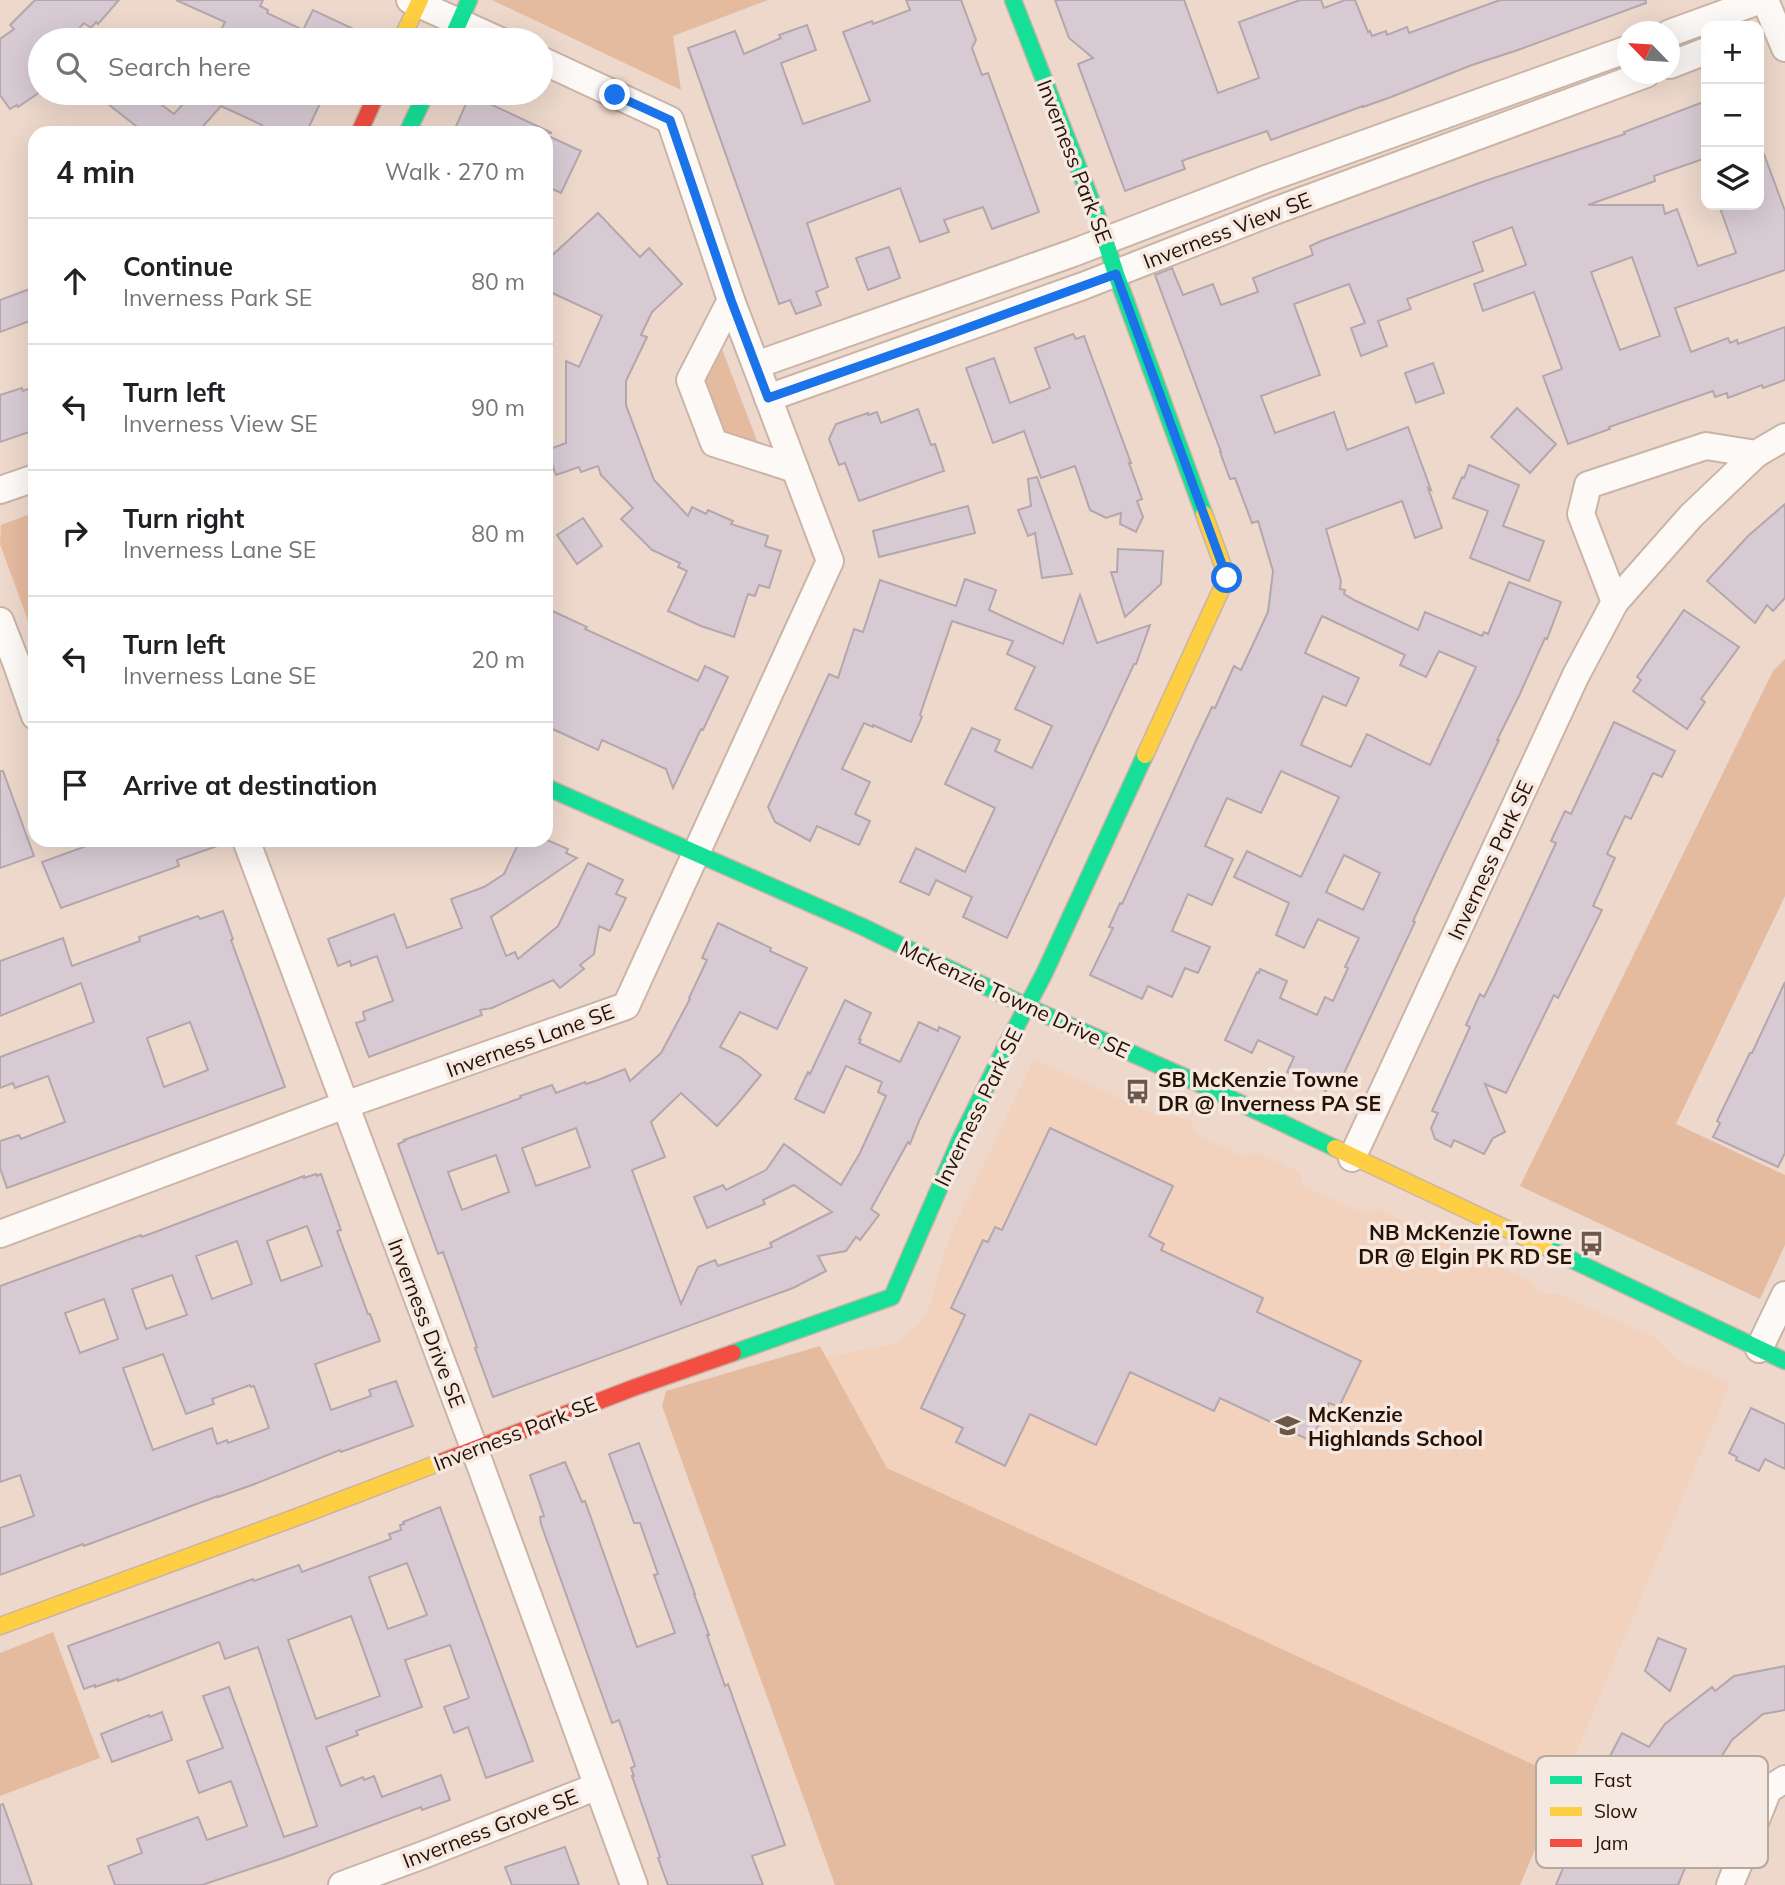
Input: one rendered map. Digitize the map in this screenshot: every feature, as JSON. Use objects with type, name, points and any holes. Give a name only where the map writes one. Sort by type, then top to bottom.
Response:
[{"type":"street","name":"Inverness Park SE","points":[[0,1626],[297,1517],[634,1388],[892,1297],[922,1224],[1008,1042],[1028,1006],[1227,578],[1106,240],[1013,0]]},
{"type":"street","points":[[1680,29],[1763,0],[1773,35]]},
{"type":"street","points":[[406,28],[416,1],[460,21]]},
{"type":"street","name":"Inverness View SE","points":[[756,365],[1036,267],[1275,176],[1617,52]]},
{"type":"street","points":[[1680,61],[1701,53]]},
{"type":"street","name":"Inverness Lane SE","points":[[0,1234],[345,1105],[626,1006],[830,561],[731,300],[670,120],[553,66]]},
{"type":"street","name":"Inverness View SE","points":[[768,398],[1116,274],[1277,209],[1619,84]]},
{"type":"street","points":[[362,126],[372,105]]},
{"type":"street","points":[[410,126],[420,105]]},
{"type":"street","points":[[731,300],[690,380],[714,443],[795,469]]},
{"type":"street","name":"Inverness Park SE","points":[[1352,1158],[1576,675],[1615,602],[1691,516],[1756,454],[1785,437]]},
{"type":"street","points":[[1615,602],[1581,514],[1588,485],[1706,446],[1756,454]]},
{"type":"street","points":[[0,491],[28,481]]},
{"type":"street","points":[[2,630],[8,665],[28,703]]},
{"type":"street","name":"McKenzie Towne Drive SE","points":[[553,790],[861,926],[1785,1362]]},
{"type":"street","name":"Inverness Drive SE","points":[[249,847],[474,1448],[634,1885]]},
{"type":"street","points":[[1759,1349],[1785,1295]]},
{"type":"street","points":[[1768,1790],[1785,1779]]},
{"type":"street","name":"Inverness Grove SE","points":[[342,1885],[598,1786]]},
{"type":"street","points":[[1730,1885],[1737,1868]]},
{"type":"shaded area","points":[[492,0],[768,0],[673,36],[681,90]]},
{"type":"shaded area","points":[[715,331],[764,459],[714,443],[690,380]]},
{"type":"shaded area","points":[[28,515],[28,621],[0,544],[1,525]]},
{"type":"shaded area","points":[[1785,659],[1785,896],[1676,1124],[1785,1175],[1785,1245],[1760,1299],[1520,1186],[1773,671]]},
{"type":"shaded area","name":"McKenzie Highlands School","points":[[1034,1059],[1155,1115],[1175,1116],[1192,1122],[1195,1134],[1244,1157],[1255,1152],[1299,1172],[1302,1185],[1365,1214],[1377,1209],[1531,1281],[1535,1289],[1548,1295],[1556,1293],[1657,1339],[1674,1358],[1730,1384],[1575,1756],[1536,1756],[1536,1766],[887,1468],[826,1357],[890,1345],[902,1339],[920,1323],[931,1303],[952,1232]]},
{"type":"shaded area","points":[[820,1346],[887,1468],[1536,1766],[1536,1847],[1520,1885],[835,1885],[662,1406],[666,1391]]},
{"type":"shaded area","points":[[53,1632],[100,1758],[0,1796],[0,1653]]},
{"type":"building","points":[[35,0],[119,0],[98,24],[96,22],[91,28],[84,23],[79,28],[28,28],[28,100],[10,109],[0,95],[0,39],[14,29],[10,25]]},
{"type":"building","points":[[176,0],[263,0],[260,6],[268,10],[267,13],[299,28],[222,28],[225,22]]},
{"type":"building","points":[[906,0],[961,0],[976,40],[972,48],[982,75],[988,73],[1039,212],[992,229],[983,207],[944,220],[949,232],[920,242],[900,188],[807,223],[828,287],[816,292],[821,305],[796,314],[790,300],[779,304],[688,48],[735,31],[744,54],[781,38],[779,35],[807,25],[816,50],[781,63],[803,124],[870,101],[843,32],[910,10]]},
{"type":"building","points":[[1055,0],[1184,0],[1218,93],[1259,78],[1239,22],[1300,0],[1321,0],[1324,8],[1345,0],[1355,0],[1372,36],[1386,31],[1387,35],[1407,27],[1409,33],[1500,0],[1646,0],[1646,3],[1271,140],[1267,131],[1187,159],[1182,161],[1185,169],[1125,191],[1078,64],[1093,58],[1069,38]]},
{"type":"building","points":[[313,10],[351,28],[304,28]]},
{"type":"building","points":[[1701,103],[1701,160],[1654,176],[1655,181],[1588,205],[1663,205],[1665,214],[1677,209],[1698,266],[1736,253],[1721,210],[1764,210],[1764,154],[1785,211],[1785,270],[1675,308],[1691,352],[1728,338],[1730,343],[1737,340],[1738,344],[1785,327],[1785,380],[1763,388],[1762,385],[1728,398],[1727,393],[1715,397],[1713,391],[1568,444],[1543,376],[1562,369],[1534,292],[1483,311],[1474,284],[1526,265],[1512,227],[1473,242],[1483,271],[1407,299],[1411,309],[1378,321],[1387,346],[1361,356],[1351,328],[1365,323],[1349,284],[1294,304],[1320,375],[1261,396],[1275,433],[1334,412],[1347,450],[1408,427],[1442,528],[1415,538],[1402,501],[1326,529],[1341,581],[1340,589],[1345,590],[1344,594],[1418,630],[1425,612],[1482,636],[1484,632],[1488,634],[1509,582],[1561,602],[1547,639],[1545,638],[1497,740],[1338,1086],[1330,1082],[1326,1091],[1287,1072],[1294,1057],[1258,1040],[1252,1053],[1225,1040],[1260,969],[1287,981],[1280,998],[1317,1015],[1325,997],[1333,1001],[1359,938],[1318,919],[1304,948],[1276,935],[1289,903],[1234,877],[1247,851],[1301,877],[1339,797],[1281,771],[1261,813],[1227,798],[1205,846],[1233,859],[1212,905],[1188,894],[1172,931],[1210,947],[1198,973],[1185,968],[1172,997],[1148,986],[1142,999],[1090,975],[1113,928],[1109,927],[1212,707],[1215,708],[1234,666],[1241,670],[1268,612],[1273,571],[1258,521],[1252,523],[1235,478],[1230,479],[1155,275],[1172,268],[1183,295],[1213,284],[1221,305],[1258,292],[1253,278],[1313,255],[1310,246],[1321,241],[1482,182],[1625,134],[1624,132]],"holes":[[[1632,257],[1660,336],[1620,350],[1591,272]],[[1322,616],[1405,655],[1400,665],[1426,677],[1439,651],[1476,667],[1430,765],[1367,734],[1351,767],[1301,745],[1323,696],[1346,706],[1359,678],[1305,653]],[[1344,855],[1380,873],[1363,910],[1326,892]]]},
{"type":"building","points":[[109,105],[162,105],[174,114],[182,105],[319,105],[309,126],[262,126],[221,106],[203,126],[136,126]]},
{"type":"building","points":[[465,105],[492,105],[537,126],[456,126]]},
{"type":"building","points":[[553,138],[581,151],[561,193],[553,189]]},
{"type":"building","points":[[598,213],[640,257],[649,248],[682,284],[652,312],[641,335],[647,337],[626,381],[626,405],[654,480],[688,516],[692,507],[706,514],[708,510],[733,521],[731,524],[768,536],[765,546],[781,551],[769,588],[759,585],[755,596],[748,594],[734,637],[668,611],[687,571],[678,567],[680,563],[652,550],[621,519],[633,508],[601,475],[598,466],[581,472],[579,467],[556,475],[553,448],[566,443],[566,361],[579,367],[602,316],[553,293],[553,255]]},
{"type":"building","points":[[889,247],[900,278],[868,290],[856,258]]},
{"type":"building","points":[[28,290],[28,322],[0,332],[0,300]]},
{"type":"building","points":[[1073,334],[1076,339],[1084,336],[1131,463],[1142,499],[1137,501],[1143,517],[1136,532],[1120,524],[1121,513],[1106,518],[1090,510],[1075,466],[1041,478],[1024,431],[993,443],[966,368],[994,358],[1010,403],[1050,388],[1035,348]]},
{"type":"building","points":[[1433,363],[1444,393],[1416,403],[1405,373]]},
{"type":"building","points":[[22,388],[23,391],[28,389],[28,432],[0,442],[0,395]]},
{"type":"building","points":[[1517,408],[1556,444],[1530,473],[1491,437]]},
{"type":"building","points":[[918,409],[931,445],[935,444],[944,471],[859,501],[845,463],[839,465],[829,439],[836,424],[877,412],[881,423]]},
{"type":"building","points":[[1469,465],[1519,485],[1503,526],[1544,541],[1529,581],[1470,558],[1488,511],[1453,498]]},
{"type":"building","points":[[1037,477],[1072,574],[1042,578],[1035,533],[1028,536],[1018,510],[1031,506],[1028,479]]},
{"type":"building","points":[[1785,504],[1785,598],[1773,611],[1767,605],[1755,623],[1707,581],[1748,536]]},
{"type":"building","points":[[968,506],[975,533],[879,557],[873,531]]},
{"type":"building","points":[[583,518],[602,546],[577,564],[557,535]]},
{"type":"building","points":[[1118,549],[1163,551],[1161,584],[1125,617],[1111,572],[1117,572]]},
{"type":"building","points":[[965,579],[996,590],[989,610],[1063,644],[1080,595],[1097,643],[1150,625],[1136,664],[1007,938],[963,917],[972,897],[936,880],[929,895],[900,882],[916,848],[965,872],[995,808],[945,784],[972,728],[1000,740],[995,751],[1032,768],[1052,726],[1015,709],[1035,667],[1007,654],[1013,641],[952,621],[920,715],[922,717],[911,742],[864,723],[842,769],[870,782],[855,814],[870,821],[859,845],[817,826],[810,841],[775,822],[768,807],[829,674],[838,678],[854,629],[863,632],[880,580],[956,606]]},
{"type":"building","points":[[1684,610],[1739,647],[1701,699],[1705,702],[1687,729],[1633,691],[1641,680],[1637,677]]},
{"type":"building","points":[[553,611],[587,627],[585,629],[698,681],[705,666],[728,677],[673,788],[666,769],[602,740],[598,750],[553,729]]},
{"type":"building","points":[[1614,722],[1675,751],[1662,777],[1653,773],[1631,819],[1625,816],[1607,854],[1615,858],[1593,906],[1602,910],[1558,998],[1554,995],[1506,1093],[1485,1084],[1505,1132],[1493,1138],[1484,1154],[1454,1140],[1451,1147],[1435,1139],[1431,1128],[1438,1113],[1432,1111],[1470,1027],[1466,1025],[1480,994],[1484,997],[1556,843],[1551,841],[1565,811],[1571,814]]},
{"type":"building","points":[[0,771],[3,771],[28,840],[28,847],[31,847],[34,856],[0,868]]},
{"type":"building","points":[[553,843],[568,849],[566,853],[577,858],[491,917],[506,956],[515,952],[518,959],[558,926],[588,863],[623,880],[616,894],[626,898],[610,931],[599,926],[594,954],[580,965],[584,969],[560,988],[553,980],[492,1008],[480,1010],[482,1015],[369,1057],[356,1023],[365,1020],[363,1012],[393,1001],[377,956],[351,966],[350,961],[338,966],[328,939],[394,914],[407,948],[462,928],[451,899],[484,887],[504,874],[517,847],[553,847]]},
{"type":"building","points":[[84,847],[214,847],[177,860],[179,866],[61,908],[42,862]]},
{"type":"building","points":[[223,911],[285,1087],[7,1188],[0,1168],[0,1141],[19,1135],[21,1139],[65,1122],[48,1076],[15,1088],[13,1083],[0,1088],[0,1057],[94,1022],[81,983],[0,1016],[0,961],[63,938],[72,966],[140,941],[139,937],[198,916],[200,919]],"holes":[[[190,1022],[208,1070],[164,1087],[147,1038]]]},
{"type":"building","points":[[718,923],[807,968],[777,1029],[740,1012],[720,1047],[740,1057],[761,1075],[738,1103],[717,1126],[681,1093],[651,1122],[665,1157],[632,1170],[681,1304],[698,1267],[715,1260],[718,1266],[772,1247],[770,1243],[832,1212],[794,1185],[763,1200],[765,1204],[707,1228],[694,1197],[723,1185],[726,1190],[766,1170],[784,1144],[841,1185],[860,1153],[886,1096],[878,1092],[882,1082],[846,1066],[824,1113],[795,1099],[808,1072],[810,1074],[845,1000],[871,1013],[859,1043],[900,1062],[919,1022],[938,1031],[939,1027],[960,1037],[910,1144],[908,1142],[871,1209],[879,1215],[860,1240],[856,1237],[846,1251],[818,1256],[826,1271],[793,1288],[493,1397],[443,1252],[438,1254],[398,1144],[552,1085],[556,1093],[625,1069],[630,1081],[661,1053],[707,960],[702,958]],"holes":[[[576,1128],[590,1167],[536,1186],[522,1148]],[[496,1155],[509,1192],[462,1210],[448,1172]]]},
{"type":"building","points":[[1785,982],[1785,1153],[1778,1167],[1713,1137],[1720,1123],[1717,1121]]},
{"type":"building","points":[[1050,1128],[1173,1186],[1149,1236],[1164,1244],[1161,1250],[1263,1298],[1257,1312],[1361,1361],[1339,1407],[1329,1403],[1311,1441],[1220,1398],[1214,1411],[1130,1372],[1096,1445],[1030,1414],[1005,1466],[956,1442],[963,1428],[921,1408],[965,1315],[951,1308],[983,1240],[988,1242],[995,1227],[1002,1230]]},
{"type":"building","points":[[321,1174],[341,1230],[337,1231],[380,1341],[315,1364],[331,1410],[371,1396],[369,1390],[396,1381],[413,1426],[341,1452],[340,1450],[252,1485],[0,1575],[0,1528],[34,1516],[20,1475],[0,1482],[0,1286]],"holes":[[[307,1226],[322,1266],[281,1281],[267,1241]],[[237,1241],[252,1284],[212,1299],[196,1256]],[[172,1275],[187,1315],[146,1329],[132,1289]],[[104,1299],[118,1339],[80,1353],[65,1313]],[[163,1354],[186,1414],[214,1404],[212,1399],[250,1385],[254,1386],[269,1428],[228,1443],[227,1440],[217,1444],[212,1428],[153,1450],[123,1368]]]},
{"type":"building","points":[[1751,1408],[1785,1424],[1785,1469],[1765,1459],[1759,1471],[1736,1460],[1737,1457],[1729,1453]]},
{"type":"building","points":[[639,1443],[695,1594],[725,1686],[728,1684],[785,1845],[752,1856],[763,1885],[668,1885],[632,1776],[631,1768],[635,1766],[619,1720],[612,1723],[541,1524],[540,1517],[544,1516],[530,1475],[565,1462],[582,1502],[585,1501],[637,1647],[675,1633],[654,1575],[658,1574],[640,1523],[634,1523],[609,1454]]},
{"type":"building","points":[[440,1507],[533,1761],[486,1778],[468,1727],[454,1733],[444,1707],[469,1698],[450,1645],[405,1660],[422,1707],[356,1731],[358,1735],[326,1747],[341,1786],[363,1777],[364,1780],[374,1776],[382,1797],[441,1775],[450,1800],[422,1810],[421,1807],[202,1885],[115,1885],[108,1866],[142,1853],[137,1839],[198,1817],[207,1840],[247,1826],[231,1781],[199,1793],[187,1761],[223,1748],[203,1696],[229,1687],[284,1837],[317,1826],[258,1647],[225,1659],[219,1642],[118,1681],[84,1689],[68,1646],[253,1579],[254,1581],[299,1565],[302,1572],[391,1539],[389,1534],[401,1530],[400,1525],[404,1524],[403,1522]],"holes":[[[407,1563],[427,1615],[388,1629],[369,1577]],[[351,1616],[380,1696],[316,1719],[288,1640]]]},
{"type":"building","points":[[1658,1638],[1686,1649],[1670,1691],[1645,1671]]},
{"type":"building","points":[[1785,1666],[1785,1710],[1763,1714],[1732,1740],[1722,1756],[1610,1756],[1622,1733],[1649,1747],[1665,1724],[1712,1687],[1715,1691],[1734,1676]]},
{"type":"building","points":[[162,1712],[172,1740],[112,1762],[101,1734]]},
{"type":"building","points":[[3,1804],[32,1885],[0,1885],[0,1805]]},
{"type":"building","points":[[565,1847],[579,1885],[512,1885],[505,1867]]},
{"type":"building","points":[[1563,1868],[1685,1868],[1678,1885],[1556,1885]]},
{"type":"traffic: fast","points":[[456,28],[469,0]]},
{"type":"traffic: fast","points":[[1013,0],[1098,218],[1204,514]]},
{"type":"traffic: fast","points":[[410,126],[420,105]]},
{"type":"traffic: fast","points":[[733,1353],[892,1297],[961,1138],[1044,974],[1145,755]]},
{"type":"traffic: fast","points":[[553,790],[861,926],[1028,1007],[1335,1148]]},
{"type":"traffic: fast","points":[[1545,1247],[1785,1361]]},
{"type":"traffic: slow","points":[[407,28],[420,0]]},
{"type":"traffic: slow","points":[[1145,755],[1227,577],[1204,514]]},
{"type":"traffic: slow","points":[[1335,1148],[1545,1247]]},
{"type":"traffic: slow","points":[[0,1626],[441,1462]]},
{"type":"traffic: jam","points":[[362,126],[372,105]]},
{"type":"traffic: jam","points":[[441,1462],[633,1388],[733,1353]]},
{"type":"place","name":"SB McKenzie Towne DR @ Inverness PA SE","points":[[1138,1091]]},
{"type":"place","name":"NB McKenzie Towne DR @ Elgin PK RD SE","points":[[1592,1244]]},
{"type":"place","name":"McKenzie Highlands School","points":[[1288,1426]]},
{"type":"route","points":[[615,95],[670,120],[731,300],[768,398],[1116,274],[1227,578]]}]
